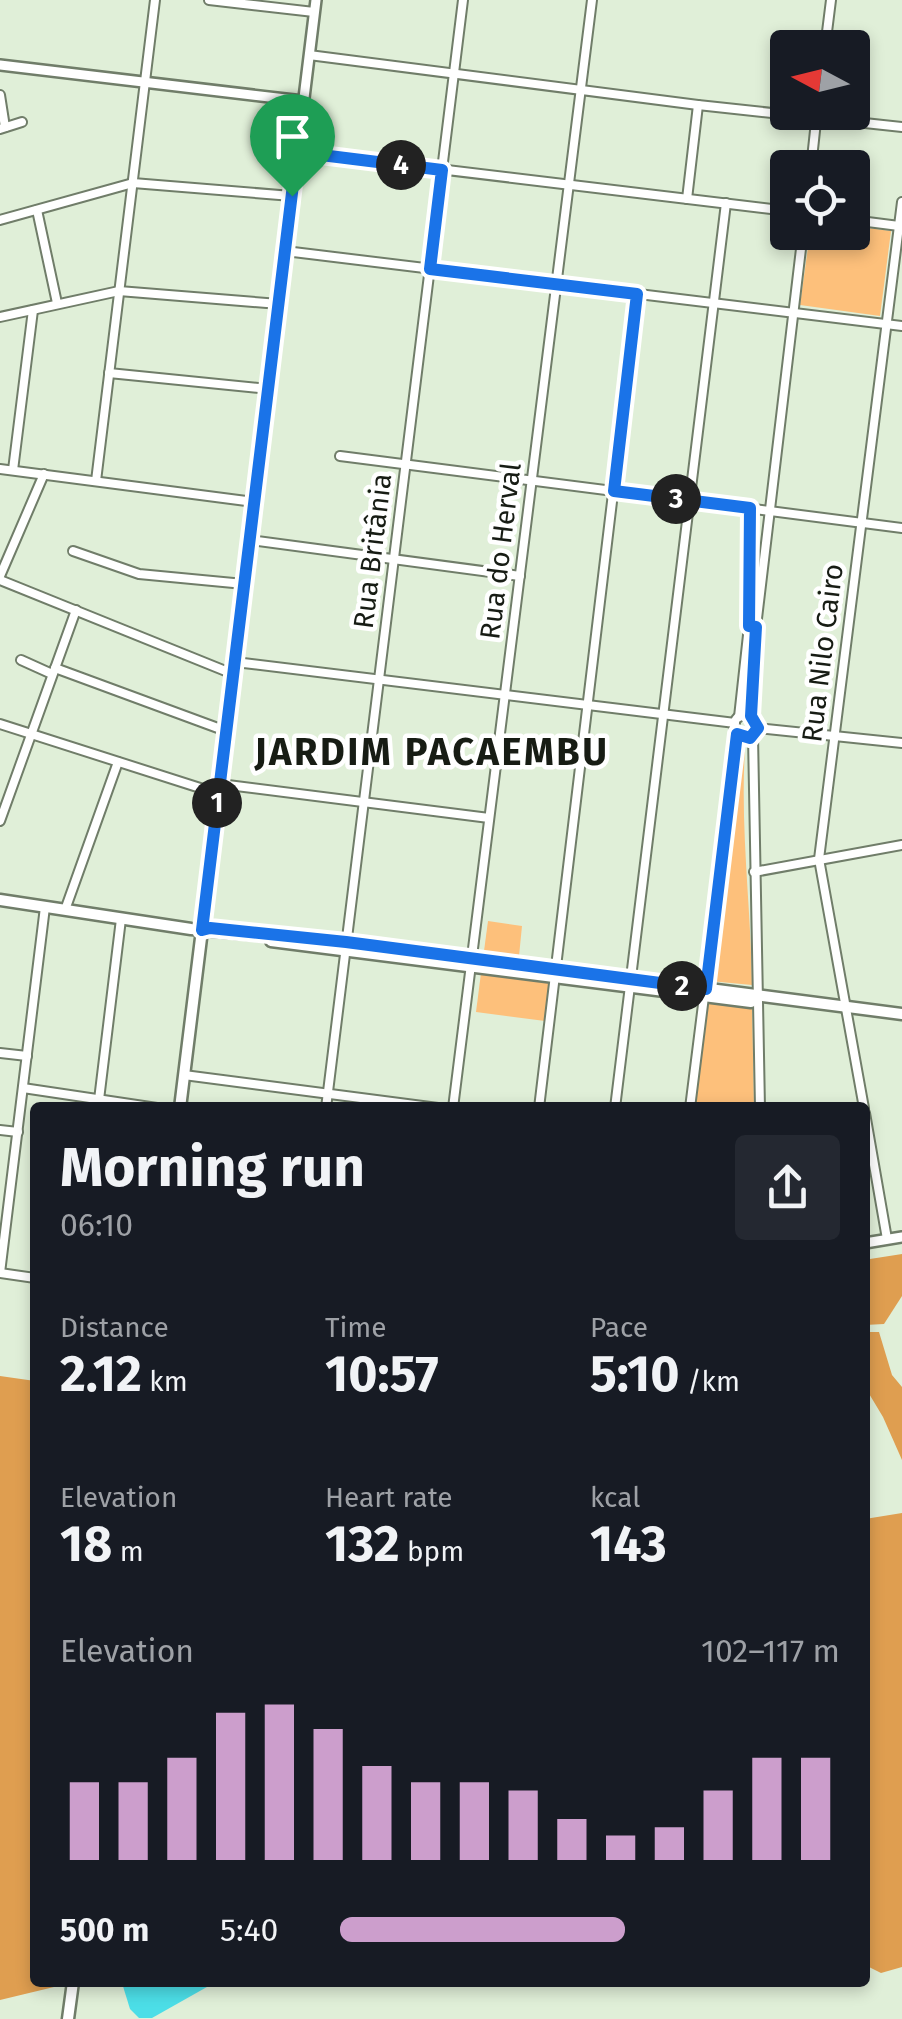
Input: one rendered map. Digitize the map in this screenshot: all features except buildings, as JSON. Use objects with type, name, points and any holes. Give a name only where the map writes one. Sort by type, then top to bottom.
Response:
[{"type":"main road","points":[[0,900],[202,930],[902,1017]]},
{"type":"main road","points":[[181,1102],[202,930]]},
{"type":"main road","points":[[68,2019],[71,1987]]},
{"type":"street","points":[[96,481],[155,0]]},
{"type":"street","points":[[209,0],[314,12]]},
{"type":"street","points":[[202,930],[316,0]]},
{"type":"street","name":"Rua Britânia","points":[[327,1102],[464,0]]},
{"type":"street","name":"Rua do Herval","points":[[454,1102],[592,0]]},
{"type":"street","points":[[827,30],[831,0]]},
{"type":"street","points":[[309,55],[770,112]]},
{"type":"street","points":[[0,65],[303,101]]},
{"type":"street","points":[[0,95],[3,128],[22,122]]},
{"type":"street","points":[[687,199],[698,105]]},
{"type":"street","points":[[870,123],[902,127]]},
{"type":"street","points":[[297,152],[770,209]]},
{"type":"street","points":[[0,220],[132,183],[292,196]]},
{"type":"street","name":"Rua Nilo Cairo","points":[[863,1102],[819,859],[902,202]]},
{"type":"street","points":[[616,1102],[726,203]]},
{"type":"street","points":[[37,210],[57,302]]},
{"type":"street","points":[[870,222],[899,226]]},
{"type":"street","points":[[691,1102],[737,720],[771,512],[801,250]]},
{"type":"street","points":[[285,251],[902,326]]},
{"type":"street","points":[[0,317],[119,291],[278,304]]},
{"type":"street","points":[[540,1102],[637,294]]},
{"type":"street","points":[[13,470],[33,310]]},
{"type":"street","points":[[109,373],[268,389]]},
{"type":"street","points":[[340,456],[902,528]]},
{"type":"street","points":[[0,469],[254,502]]},
{"type":"street","points":[[44,474],[0,578],[234,668],[378,679],[737,720],[751,716]]},
{"type":"street","points":[[750,508],[760,1102]]},
{"type":"street","points":[[250,540],[520,576]]},
{"type":"street","points":[[73,550],[139,574],[244,584]]},
{"type":"street","points":[[0,821],[76,610]]},
{"type":"street","points":[[21,660],[226,731]]},
{"type":"street","points":[[0,724],[219,789],[490,818]]},
{"type":"street","points":[[737,734],[743,738],[755,732],[834,735],[902,743]]},
{"type":"street","points":[[64,910],[118,762]]},
{"type":"street","points":[[754,872],[902,845]]},
{"type":"street","points":[[30,1277],[0,1273],[44,908]]},
{"type":"street","points":[[98,1102],[122,919]]},
{"type":"street","points":[[0,1053],[27,1056]]},
{"type":"street","points":[[184,1075],[394,1102]]},
{"type":"street","points":[[23,1088],[93,1102]]},
{"type":"street","points":[[0,1130],[18,1132]]},
{"type":"street","name":"Rua Nilo Cairo","points":[[870,1168],[888,1239]]},
{"type":"street","points":[[870,1242],[902,1237]]},
{"type":"shaded area","points":[[870,228],[891,231],[880,316],[800,305],[808,250],[870,250]]},
{"type":"shaded area","points":[[736,748],[745,749],[752,985],[710,981]]},
{"type":"shaded area","points":[[488,921],[522,926],[519,956],[484,951]]},
{"type":"shaded area","points":[[481,973],[550,982],[545,1021],[476,1012]]},
{"type":"shaded area","points":[[709,1000],[752,1006],[754,1102],[696,1102]]},
{"type":"shaded area","points":[[902,1254],[902,1296],[884,1324],[870,1325],[870,1259]]},
{"type":"shaded area","points":[[870,1332],[879,1332],[892,1375],[902,1387],[902,1460],[870,1395]]},
{"type":"shaded area","points":[[0,1376],[30,1380],[30,1987],[54,1987],[0,2000]]},
{"type":"shaded area","points":[[902,1513],[902,1967],[881,1973],[870,1968],[870,1518]]},
{"type":"water","points":[[123,1987],[207,1987],[152,2018],[139,2018],[130,2009]]},
{"type":"district","name":"JARDIM PACAEMBU","points":[[432,752]]},
{"type":"route","points":[[297,152],[442,170],[430,269],[637,294],[614,491],[750,508],[749,626],[756,627],[751,716],[758,728],[750,738],[737,734],[706,989],[346,942],[202,930],[292,196],[297,152]]}]
